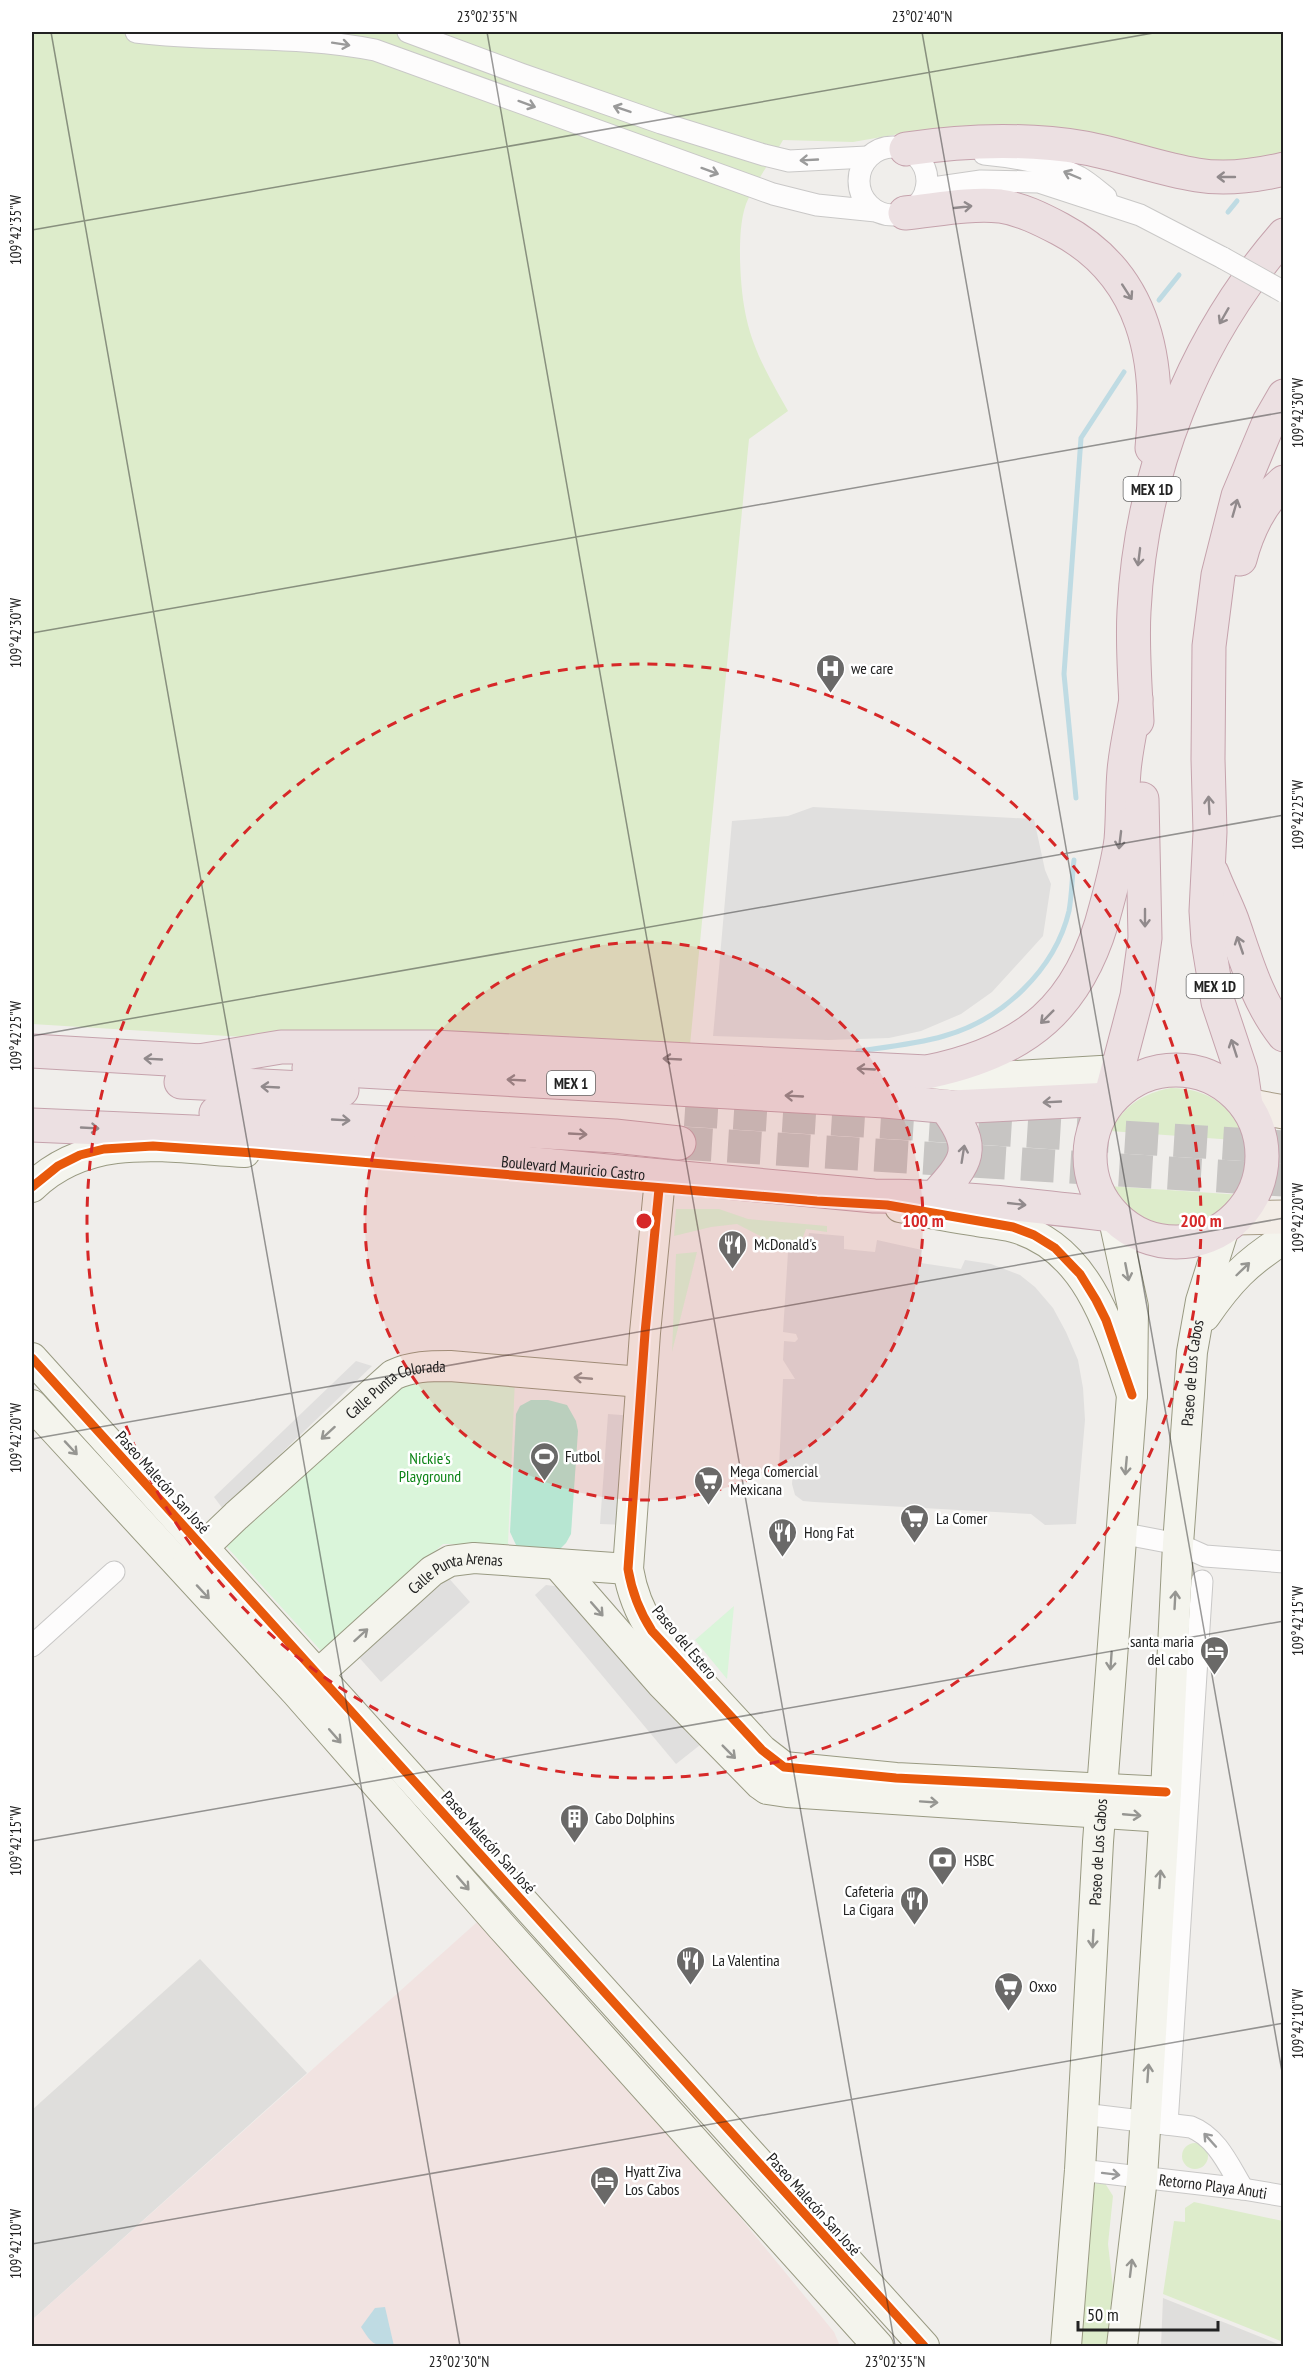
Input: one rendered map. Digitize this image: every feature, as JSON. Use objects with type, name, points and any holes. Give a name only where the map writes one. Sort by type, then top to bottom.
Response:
[{"type":"highway","points":[[914,155],[964,142],[1016,141],[1095,150],[1197,175],[1236,177],[1284,169]]},
{"type":"highway","points":[[891,212],[984,205],[1004,207],[1046,222],[1074,237],[1102,259],[1127,291],[1138,311],[1151,357],[1156,409],[1146,514]]},
{"type":"highway","name":"MEX 1D","points":[[1113,1084],[1137,996],[1145,938],[1134,611],[1146,514],[1165,441],[1184,393],[1210,340],[1233,300],[1284,235]]},
{"type":"highway","name":"MEX 1D","points":[[1246,1105],[1241,1071],[1218,1002],[1207,921],[1210,832],[1207,705],[1212,607],[1224,546],[1248,472],[1269,422],[1284,396]]},
{"type":"highway","points":[[1207,705],[1226,634],[1244,547],[1256,518],[1284,482]]},
{"type":"highway","points":[[199,1061],[281,1047],[433,1047],[927,1072],[965,1063],[998,1051],[1016,1041],[1050,1015],[1072,988],[1091,956],[1101,928],[1121,840],[1124,771],[1136,699]]},
{"type":"highway","points":[[1208,863],[1231,917],[1257,991],[1269,1014],[1284,1035]]},
{"type":"highway","name":"MEX 1","points":[[32,1051],[945,1106],[1023,1105],[1113,1084]]},
{"type":"highway","points":[[1176,1068],[1191,1070],[1214,1078],[1235,1092],[1246,1105],[1260,1133],[1262,1163],[1254,1193],[1230,1223],[1196,1240],[1167,1242],[1137,1233],[1113,1215],[1098,1192],[1090,1161],[1094,1128],[1113,1084],[1121,1088],[1140,1077],[1161,1070],[1176,1068]]},
{"type":"highway","points":[[32,1074],[685,1110]]},
{"type":"highway","name":"Boulevard Mauricio Castro","points":[[32,1102],[615,1136],[679,1143]]},
{"type":"highway","points":[[934,1198],[960,1167],[965,1153],[964,1134],[945,1106]]},
{"type":"highway","name":"Boulevard Mauricio Castro","points":[[32,1125],[193,1132],[874,1196],[1018,1204],[1113,1215]]},
{"type":"highway","points":[[193,1132],[322,1160]]},
{"type":"main road","points":[[1246,1105],[1284,1112]]},
{"type":"main road","points":[[1230,1223],[1284,1216]]},
{"type":"street","points":[[136,32],[302,39],[375,50],[773,194],[817,205],[891,212],[915,208],[922,200],[927,175],[914,155]]},
{"type":"street","points":[[408,32],[521,74],[737,147],[789,161],[867,157]]},
{"type":"street","points":[[652,150],[662,123]]},
{"type":"street","points":[[891,212],[862,196],[859,187],[861,166],[867,157],[886,146],[914,155],[968,153],[1026,160],[1079,177],[1121,207]]},
{"type":"street","points":[[926,189],[981,181],[1040,182],[1121,207],[1183,235],[1284,292]]},
{"type":"street","points":[[927,1072],[982,1078],[1113,1084]]},
{"type":"street","points":[[32,1187],[58,1166],[80,1155],[104,1149],[127,1147],[254,1153],[660,1189],[887,1205],[1013,1227],[1034,1235],[1055,1248],[1080,1274],[1106,1320],[1132,1395]]},
{"type":"street","name":"Paseo del Estero","points":[[660,1189],[641,1382],[628,1569],[631,1589],[638,1609],[652,1631],[665,1666]]},
{"type":"street","name":"Paseo de Los Cabos","points":[[1066,2346],[1080,2170],[1120,1533],[1132,1395],[1133,1307],[1113,1215]]},
{"type":"street","name":"Paseo de Los Cabos","points":[[1122,2346],[1142,2178],[1156,2123],[1165,1805],[1178,1544],[1195,1331],[1201,1301],[1230,1223]]},
{"type":"street","points":[[1195,1331],[1227,1285],[1256,1256],[1284,1239]]},
{"type":"street","name":"Paseo Malecón San José","points":[[32,1358],[191,1558]]},
{"type":"street","name":"Calle Punta Colorada","points":[[191,1558],[358,1406],[393,1375],[401,1371],[425,1365],[450,1366],[641,1382]]},
{"type":"street","name":"Paseo Malecón San José","points":[[32,1405],[191,1558],[307,1684],[540,1922],[924,2346]]},
{"type":"street","points":[[1120,1533],[1178,1544],[1205,1556],[1284,1562]]},
{"type":"street","name":"Calle Punta Arenas","points":[[307,1684],[440,1566],[450,1561],[474,1558],[628,1569]]},
{"type":"street","name":"Paseo del Estero","points":[[558,1565],[665,1666],[784,1767],[895,1789],[1165,1805]]},
{"type":"street","points":[[32,1646],[114,1572]]},
{"type":"street","points":[[1156,2123],[1202,1581]]},
{"type":"street","name":"Paseo Malecón San José","points":[[307,1684],[516,1943],[878,2346]]},
{"type":"street","points":[[516,1943],[540,1922]]},
{"type":"street","points":[[1083,2114],[1191,2127],[1202,2132],[1219,2151],[1243,2189]]},
{"type":"street","name":"Retorno Playa Anuti","points":[[1080,2170],[1284,2196]]},
{"type":"shaded area","points":[[813,807],[1034,819],[1045,870],[1051,884],[1043,936],[992,992],[961,1014],[921,1031],[889,1038],[828,1040],[713,1036],[732,821],[788,816]]},
{"type":"shaded area","points":[[809,1233],[844,1236],[844,1249],[875,1252],[877,1240],[922,1250],[921,1263],[961,1269],[965,1260],[991,1264],[1020,1275],[1035,1287],[1053,1308],[1066,1332],[1078,1360],[1083,1388],[1085,1420],[1076,1524],[1045,1525],[1031,1514],[814,1502],[803,1501],[795,1495],[792,1484],[793,1469],[779,1468],[783,1379],[795,1379],[783,1360],[784,1341],[795,1342],[798,1339],[796,1334],[783,1332],[788,1252],[806,1251]]},
{"type":"shaded area","points":[[356,1361],[372,1366],[223,1509],[214,1497]]},
{"type":"shaded area","points":[[608,1414],[635,1416],[627,1525],[600,1524]]},
{"type":"shaded area","points":[[445,1574],[470,1602],[381,1682],[356,1654]]},
{"type":"shaded area","points":[[546,1585],[563,1587],[700,1745],[676,1764],[535,1595]]},
{"type":"shaded area","points":[[485,1915],[626,2078],[834,2332],[840,2346],[32,2346],[32,2320]]},
{"type":"shaded area","points":[[200,1959],[307,2073],[32,2320],[32,2110]]},
{"type":"shaded area","points":[[1163,2298],[1283,2346],[1161,2346]]},
{"type":"green space","points":[[32,32],[1283,32],[1283,159],[1245,164],[922,130],[853,142],[783,140],[749,196],[741,224],[741,283],[747,322],[759,356],[788,411],[749,439],[690,1045],[344,1043],[32,1024]]},
{"type":"green space","points":[[1171,1088],[1197,1092],[1218,1102],[1235,1118],[1248,1141],[1110,1131],[1115,1122],[1135,1102],[1152,1093]]},
{"type":"green space","points":[[1108,1186],[1243,1195],[1228,1214],[1211,1227],[1192,1234],[1172,1235],[1153,1231],[1136,1221],[1120,1206]]},
{"type":"green space","points":[[676,1209],[719,1209],[748,1219],[827,1226],[827,1232],[806,1229],[800,1245],[784,1245],[766,1239],[737,1224],[711,1227],[674,1236]]},
{"type":"green space","points":[[697,1252],[672,1352],[676,1254]]},
{"type":"green space","name":"Nickie's Playground","points":[[417,1374],[515,1379],[508,1544],[443,1544],[323,1653],[226,1546]]},
{"type":"green space","name":"Futbol","points":[[531,1400],[548,1400],[567,1405],[576,1421],[578,1431],[571,1534],[559,1550],[528,1550],[516,1545],[510,1532],[516,1414],[520,1406]]},
{"type":"green space","points":[[734,1606],[727,1679],[695,1640]]},
{"type":"green space","points":[[1195,2143],[1204,2147],[1208,2156],[1204,2165],[1195,2169],[1186,2165],[1182,2156],[1186,2147]]},
{"type":"green space","points":[[1103,2180],[1113,2196],[1108,2244],[1114,2296],[1110,2346],[1073,2346],[1094,2181]]},
{"type":"green space","points":[[1194,2202],[1283,2221],[1283,2342],[1163,2294],[1174,2221],[1185,2222],[1185,2208]]},
{"type":"water","points":[[385,2307],[394,2346],[374,2343],[361,2327],[375,2308]]},
{"type":"waterway","points":[[1228,212],[1237,201]]},
{"type":"waterway","points":[[1159,300],[1179,275]]},
{"type":"waterway","points":[[1076,798],[1064,674],[1081,438],[1124,372]]},
{"type":"waterway","points":[[858,1051],[944,1036],[986,1018],[1023,990],[1039,972],[1062,933],[1069,911],[1074,860]]},
{"type":"tunnel","points":[[685,1110],[1284,1147]]},
{"type":"tunnel","points":[[679,1143],[1284,1180]]},
{"type":"cycle path","points":[[32,1187],[58,1166],[80,1155],[104,1149],[153,1146],[887,1205],[1013,1227],[1034,1235],[1055,1248],[1080,1274],[1106,1320],[1132,1395]]},
{"type":"cycle path","points":[[659,1189],[645,1333],[628,1569],[637,1602],[652,1631],[762,1750],[784,1767],[896,1778],[1166,1792]]},
{"type":"cycle path","points":[[32,1358],[924,2346]]},
{"type":"place","name":"we care","points":[[830,694]]},
{"type":"place","name":"McDonald's","points":[[733,1270]]},
{"type":"place","name":"Futbol","points":[[544,1482]]},
{"type":"place","name":"Mega Comercial Mexicana","points":[[709,1506]]},
{"type":"place","name":"La Comer","points":[[915,1544]]},
{"type":"place","name":"Hong Fat","points":[[783,1558]]},
{"type":"place","name":"santa maria del cabo","points":[[1215,1676]]},
{"type":"place","name":"Cabo Dolphins","points":[[574,1844]]},
{"type":"place","name":"HSBC","points":[[943,1886]]},
{"type":"place","name":"Cafeteria La Cigara","points":[[915,1926]]},
{"type":"place","name":"La Valentina","points":[[691,1986]]},
{"type":"place","name":"Oxxo","points":[[1008,2012]]},
{"type":"place","name":"Hyatt Ziva Los Cabos","points":[[604,2206]]}]
